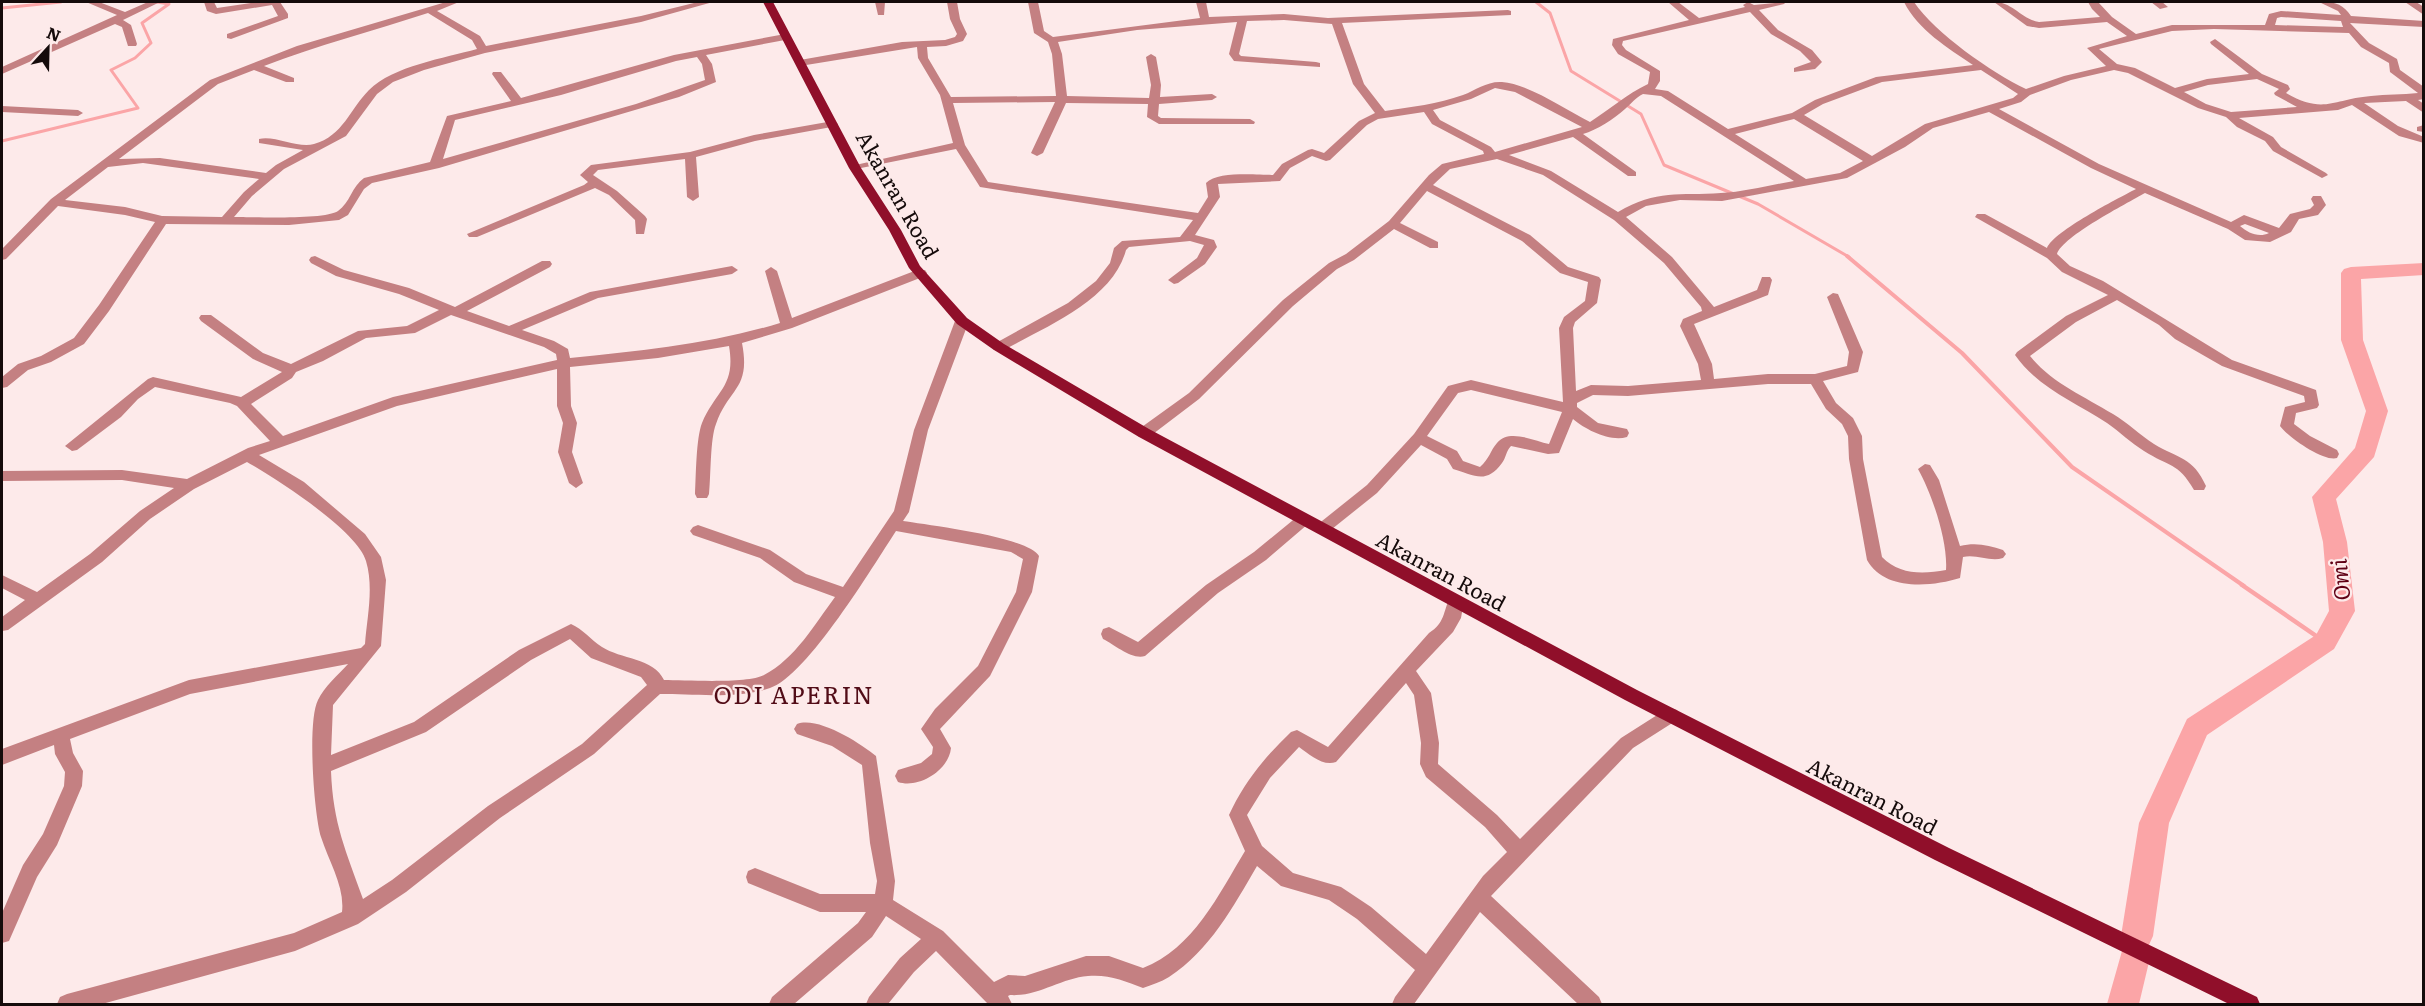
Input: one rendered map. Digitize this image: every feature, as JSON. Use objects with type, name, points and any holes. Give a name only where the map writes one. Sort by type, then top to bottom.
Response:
[{"type":"main road","name":"Akanran Road","points":[[768,2],[855,168],[896,230],[915,268],[962,321],[999,347],[1144,434],[1671,715],[1942,854],[2250,1005]]},
{"type":"street","points":[[91,2],[125,15]]},
{"type":"street","points":[[209,2],[210,9],[216,11],[274,2],[283,14],[283,18]]},
{"type":"street","points":[[2,256],[56,202],[214,82],[341,35],[364,31],[454,2]]},
{"type":"street","points":[[225,221],[267,177],[299,156],[342,134],[373,92],[389,80],[420,68],[483,50],[641,19],[708,2]]},
{"type":"street","points":[[880,2],[881,13]]},
{"type":"street","points":[[800,63],[902,45],[946,43],[959,39],[962,34],[955,19],[952,2]]},
{"type":"street","points":[[1033,2],[1039,33],[1052,40],[1137,27],[1205,20],[1284,17],[1336,21],[1508,13]]},
{"type":"street","points":[[1201,2],[1205,20]]},
{"type":"street","points":[[1458,15],[1466,2]]},
{"type":"street","points":[[1673,2],[1697,21]]},
{"type":"street","points":[[1743,2],[1782,38],[1810,51],[1817,62],[1811,67],[1797,70]]},
{"type":"street","points":[[1144,434],[1194,396],[1288,303],[1334,266],[1393,224],[1446,166],[1575,134],[1591,127],[1620,108],[1631,96],[1653,86],[1656,81],[1654,71],[1622,52],[1617,45],[1618,39],[1781,2]]},
{"type":"street","points":[[1909,2],[1939,36],[2014,88],[2026,93]]},
{"type":"street","points":[[1999,2],[2027,23],[2033,24],[2109,19]]},
{"type":"street","points":[[2093,2],[2095,7],[2109,19],[2134,37]]},
{"type":"street","points":[[2230,116],[2338,107],[2371,97],[2409,98],[2424,94],[2419,85],[2394,70],[2396,68],[2392,61],[2366,45],[2348,24],[2341,9],[2324,2]]},
{"type":"street","points":[[2409,2],[2424,12]]},
{"type":"street","points":[[2,71],[153,3]]},
{"type":"street","points":[[1254,5],[1256,18]]},
{"type":"street","points":[[428,9],[476,38],[483,50]]},
{"type":"street","points":[[231,36],[283,18],[296,22]]},
{"type":"street","points":[[1243,18],[1234,54],[1238,59],[1316,65]]},
{"type":"street","points":[[114,20],[126,25],[132,44]]},
{"type":"street","points":[[1336,21],[1349,55],[1352,70],[1365,95],[1382,114]]},
{"type":"street","points":[[2114,67],[2092,48],[2172,28],[2270,27],[2391,21],[2424,24]]},
{"type":"street","points":[[435,166],[445,139],[447,122],[451,118],[557,93],[674,58],[785,37]]},
{"type":"street","points":[[1037,153],[1062,99],[1057,54],[1052,40]]},
{"type":"street","points":[[2215,42],[2258,76],[2284,87],[2285,89],[2279,93],[2296,103],[2320,109]]},
{"type":"street","points":[[922,45],[923,58],[947,100],[959,145],[984,185],[1200,217]]},
{"type":"street","points":[[56,202],[125,211],[162,220],[289,221],[339,216],[346,212],[365,181],[435,166],[673,97],[711,82],[707,64],[700,53]]},
{"type":"street","points":[[1151,57],[1156,85],[1152,117],[1159,121],[1250,122]]},
{"type":"street","points":[[3,58],[24,61]]},
{"type":"street","points":[[254,66],[290,80]]},
{"type":"street","points":[[1724,133],[1796,115],[1819,102],[1880,79],[1984,67]]},
{"type":"street","points":[[1618,217],[1642,203],[1680,196],[1722,197],[1843,176],[1918,135],[1929,126],[2017,100],[2026,93],[2068,78],[2114,67],[2131,70],[2202,106],[2230,116],[2241,125],[2269,140],[2277,149],[2322,175]]},
{"type":"street","points":[[497,74],[517,101]]},
{"type":"street","points":[[2174,92],[2207,82],[2258,76]]},
{"type":"street","points":[[999,347],[1073,306],[1100,285],[1116,264],[1120,248],[1126,244],[1183,240],[1188,237],[1214,197],[1212,183],[1215,181],[1240,178],[1276,179],[1286,166],[1312,153],[1326,158],[1363,123],[1382,114],[1427,108],[1467,97],[1493,85],[1503,85],[1519,90],[1591,127]]},
{"type":"street","points":[[1642,91],[1664,93],[1805,183]]},
{"type":"street","points":[[947,100],[981,98],[1155,101],[1212,97]]},
{"type":"street","points":[[2409,98],[2424,110]]},
{"type":"street","points":[[2352,101],[2368,109],[2405,137],[2423,132]]},
{"type":"street","points":[[1427,108],[1436,122],[1488,149],[1495,155],[1547,173],[1618,217],[1668,260],[1707,306],[1709,313]]},
{"type":"street","points":[[1990,108],[2095,166],[2232,226],[2245,236],[2266,239],[2286,229],[2294,218],[2314,212],[2320,205],[2317,199]]},
{"type":"street","points":[[2,109],[78,113]]},
{"type":"street","points":[[1796,115],[1872,161]]},
{"type":"street","points":[[640,231],[641,219],[613,193],[586,175],[595,167],[690,154],[754,138],[833,124]]},
{"type":"street","points":[[1575,134],[1632,174]]},
{"type":"street","points":[[263,141],[315,149]]},
{"type":"street","points":[[855,168],[959,145]]},
{"type":"street","points":[[690,154],[693,197]]},
{"type":"street","points":[[108,164],[143,160],[159,161],[267,177]]},
{"type":"street","points":[[473,234],[513,216],[551,204],[595,183]]},
{"type":"street","points":[[1419,438],[1452,455],[1458,465],[1483,473],[1497,459],[1503,444],[1521,441],[1548,450],[1554,449],[1570,404],[1566,328],[1569,320],[1591,303],[1595,280],[1564,270],[1526,238],[1426,186]]},
{"type":"street","points":[[2051,255],[2054,245],[2082,225],[2145,188]]},
{"type":"street","points":[[1981,217],[2051,255],[2066,269],[2164,322],[2180,336],[2228,363],[2311,393],[2312,405],[2290,410],[2287,426],[2305,440],[2332,454]]},
{"type":"street","points":[[2,384],[23,367],[46,359],[79,341],[104,308],[162,220]]},
{"type":"street","points":[[1393,224],[1434,244]]},
{"type":"street","points":[[1174,280],[1201,261],[1211,247],[1210,243],[1202,239],[1188,237]]},
{"type":"street","points":[[315,260],[340,273],[404,291],[453,311],[549,344],[563,352],[562,396],[565,416],[570,423],[565,452],[576,483]]},
{"type":"street","points":[[242,403],[287,375],[291,369],[318,358],[363,334],[410,330],[546,264]]},
{"type":"street","points":[[511,330],[595,295],[732,270]]},
{"type":"street","points":[[771,271],[787,325]]},
{"type":"street","points":[[2,625],[96,558],[145,515],[189,485],[247,455],[280,442],[393,402],[564,363],[658,354],[735,342],[787,325],[921,273]]},
{"type":"street","points":[[1708,384],[1705,364],[1687,326],[1688,322],[1763,292],[1766,280]]},
{"type":"street","points":[[2117,295],[2071,319],[2022,355],[2031,368],[2068,394],[2110,418],[2152,449],[2184,463],[2193,473],[2199,486]]},
{"type":"street","points":[[1570,404],[1591,390],[1629,391],[1768,379],[1815,379],[1853,369],[1856,352],[1833,297]]},
{"type":"street","points":[[206,318],[258,356],[291,369]]},
{"type":"street","points":[[67,1005],[295,942],[351,918],[399,886],[494,812],[588,748],[656,687],[749,686],[768,682],[794,663],[846,596],[901,512],[913,454],[931,398],[962,321]]},
{"type":"street","points":[[702,494],[708,425],[738,374],[739,363],[735,342]]},
{"type":"street","points":[[1815,379],[1831,406],[1848,421],[1855,436],[1856,459],[1875,560],[1886,571],[1909,577],[1946,577],[1954,574],[1955,553],[1932,480],[1925,469]]},
{"type":"street","points":[[72,446],[116,414],[133,396],[153,382],[234,399],[242,403],[280,442]]},
{"type":"street","points":[[1322,529],[1372,489],[1419,438],[1444,399],[1454,389],[1471,386],[1570,404],[1588,425],[1622,433]]},
{"type":"street","points":[[247,455],[299,486],[360,538],[373,557],[378,580],[378,604],[373,646],[325,703],[321,767],[323,802],[330,836],[353,899],[351,918]]},
{"type":"street","points":[[2,476],[122,475],[189,485]]},
{"type":"street","points":[[1109,634],[1139,651],[1212,589],[1260,556],[1303,520]]},
{"type":"street","points":[[894,525],[1015,547],[1031,556],[1030,576],[1016,612],[996,642],[990,661],[981,675],[937,717],[930,729],[941,745],[941,753],[935,763],[921,772],[904,776]]},
{"type":"street","points":[[698,531],[765,554],[800,578],[846,596]]},
{"type":"street","points":[[1955,553],[1972,549],[1998,554]]},
{"type":"street","points":[[2,581],[39,600]]},
{"type":"street","points":[[1429,969],[1364,913],[1334,893],[1288,880],[1255,852],[1239,814],[1244,800],[1268,767],[1297,737],[1330,757],[1435,638],[1446,632],[1454,614],[1456,601]]},
{"type":"street","points":[[321,767],[420,727],[525,655],[571,631],[597,653],[646,672],[655,679],[656,687]]},
{"type":"street","points":[[2,757],[189,687],[367,654]]},
{"type":"street","points":[[1407,671],[1422,693],[1430,743],[1429,764],[1432,772],[1491,821],[1519,852]]},
{"type":"street","points":[[1402,1005],[1490,882],[1627,742],[1671,715]]},
{"type":"street","points":[[779,1005],[865,930],[883,904],[886,881],[879,843],[870,760],[830,735],[803,729]]},
{"type":"street","points":[[2,934],[30,871],[50,839],[73,786],[74,771],[64,754],[62,735]]},
{"type":"street","points":[[755,877],[820,903],[883,904],[936,938],[997,999],[1008,985],[1025,986],[1086,966],[1109,966],[1143,978],[1161,971],[1191,946],[1213,922],[1255,852]]},
{"type":"street","points":[[1479,898],[1592,1005]]},
{"type":"street","points":[[876,1005],[907,965],[936,938]]},
{"type":"waterway","points":[[2,8],[61,2]]},
{"type":"waterway","points":[[2,141],[138,108],[111,70],[135,58],[151,43],[142,23],[169,4],[157,2]]},
{"type":"waterway","points":[[1536,2],[1550,13],[1571,71],[1641,114],[1664,165],[1758,204],[1849,257]]},
{"type":"waterway","points":[[1847,256],[1962,353],[2072,467],[2244,586]]},
{"type":"waterway","name":"Omi","points":[[2137,936],[2154,823],[2197,727],[2325,642],[2342,611],[2335,542],[2324,497],[2366,451],[2377,411],[2352,340],[2351,273],[2424,269]]},
{"type":"waterway","points":[[2242,585],[2325,642]]},
{"type":"waterway","name":"Omi","points":[[2123,1004],[2133,962]]},
{"type":"district","name":"ODI APERIN","points":[[794,693]]}]
